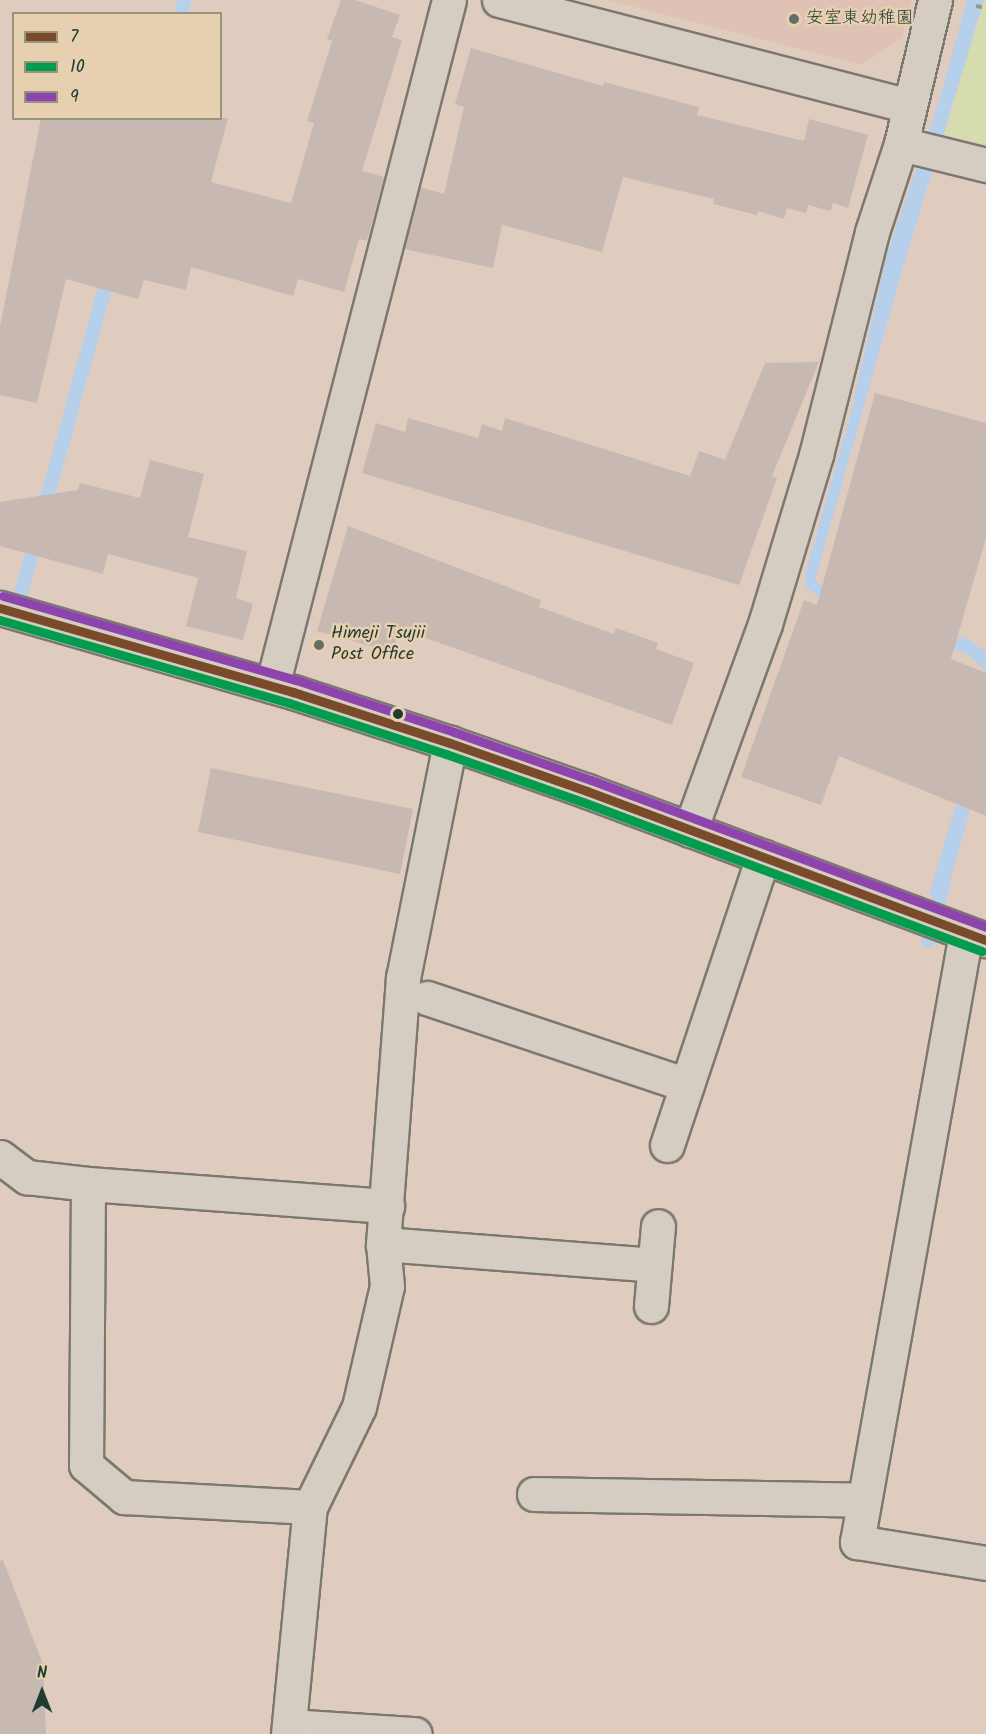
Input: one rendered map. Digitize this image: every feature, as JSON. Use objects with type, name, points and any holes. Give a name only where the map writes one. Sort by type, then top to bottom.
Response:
[{"type":"street","points":[[272,686],[449,0]]},
{"type":"street","points":[[499,0],[908,106]]},
{"type":"street","points":[[690,830],[765,624],[816,455],[872,231],[901,144],[908,106],[935,0]]},
{"type":"street","points":[[901,144],[986,165]]},
{"type":"street","points":[[0,608],[272,686],[450,743],[976,937],[857,1542],[986,1563]]},
{"type":"street","points":[[415,1734],[289,1730],[310,1507],[359,1407],[387,1286],[383,1244],[403,978],[450,743]]},
{"type":"street","points":[[667,1145],[763,857]]},
{"type":"street","points":[[427,998],[687,1085]]},
{"type":"street","points":[[0,1157],[27,1177],[87,1184],[387,1206]]},
{"type":"street","points":[[87,1184],[86,1465],[124,1497],[310,1507]]},
{"type":"street","points":[[651,1306],[658,1226]]},
{"type":"street","points":[[383,1244],[654,1264]]},
{"type":"street","points":[[534,1494],[864,1500]]},
{"type":"shaded area","name":"安室東幼稚園","points":[[608,0],[911,0],[902,38],[862,65]]},
{"type":"green space","points":[[984,0],[986,0],[986,144],[944,135]]},
{"type":"water","points":[[967,0],[984,0],[904,264],[815,580],[847,606],[969,640],[986,652],[986,677],[985,670],[966,653],[833,608],[806,587],[805,574],[850,416],[887,254],[938,104]]},
{"type":"water","points":[[986,703],[986,753],[945,899],[929,894]]},
{"type":"building","points":[[341,0],[355,0],[400,15],[392,37],[402,40],[362,171],[384,177],[367,241],[359,239],[344,292],[298,279],[293,296],[191,267],[186,290],[144,280],[138,299],[66,279],[37,403],[0,395],[0,327],[41,120],[222,120],[222,118],[228,118],[211,182],[291,203],[314,123],[307,121],[332,41],[327,39]]},
{"type":"building","points":[[471,48],[603,86],[604,82],[699,107],[697,115],[804,141],[809,119],[868,135],[848,208],[833,203],[831,211],[808,205],[806,213],[787,208],[784,219],[758,211],[757,215],[713,204],[714,199],[623,177],[602,252],[502,225],[493,268],[404,249],[420,187],[444,194],[464,107],[455,104]]},
{"type":"building","points":[[819,362],[772,476],[777,478],[739,585],[362,473],[376,423],[405,432],[408,418],[478,438],[482,424],[502,431],[505,418],[690,476],[699,451],[725,460],[765,363]]},
{"type":"building","points":[[875,393],[986,423],[986,538],[951,659],[986,673],[986,816],[839,756],[821,805],[741,777],[804,600],[817,605]]},
{"type":"building","points":[[150,460],[204,474],[188,537],[247,551],[236,598],[253,604],[243,640],[186,626],[198,578],[108,554],[103,574],[0,546],[0,502],[78,490],[80,483],[140,498]]},
{"type":"building","points":[[348,526],[541,600],[539,607],[614,634],[616,628],[658,643],[656,649],[694,663],[672,725],[400,629],[392,652],[317,631]]},
{"type":"building","points":[[211,768],[413,809],[400,874],[198,832]]},
{"type":"building","points":[[3,1560],[43,1664],[46,1734],[0,1734],[0,1561]]},
{"type":"waterway","points":[[182,12],[185,0]]},
{"type":"waterway","points":[[43,513],[109,274]]},
{"type":"waterway","points":[[21,592],[37,537]]},
{"type":"waterway","points":[[928,941],[944,882]]},
{"type":"transit line","name":"9","points":[[3,596],[296,680],[454,732],[591,780],[986,927]]},
{"type":"transit line","name":"7","points":[[0,608],[293,692],[450,743],[587,791],[986,940]]},
{"type":"transit line","name":"10","points":[[0,620],[289,703],[446,754],[583,802],[982,951]]},
{"type":"place","name":"安室東幼稚園","points":[[794,19]]},
{"type":"place","name":"Himeji Tsujii Post Office","points":[[319,645]]}]
